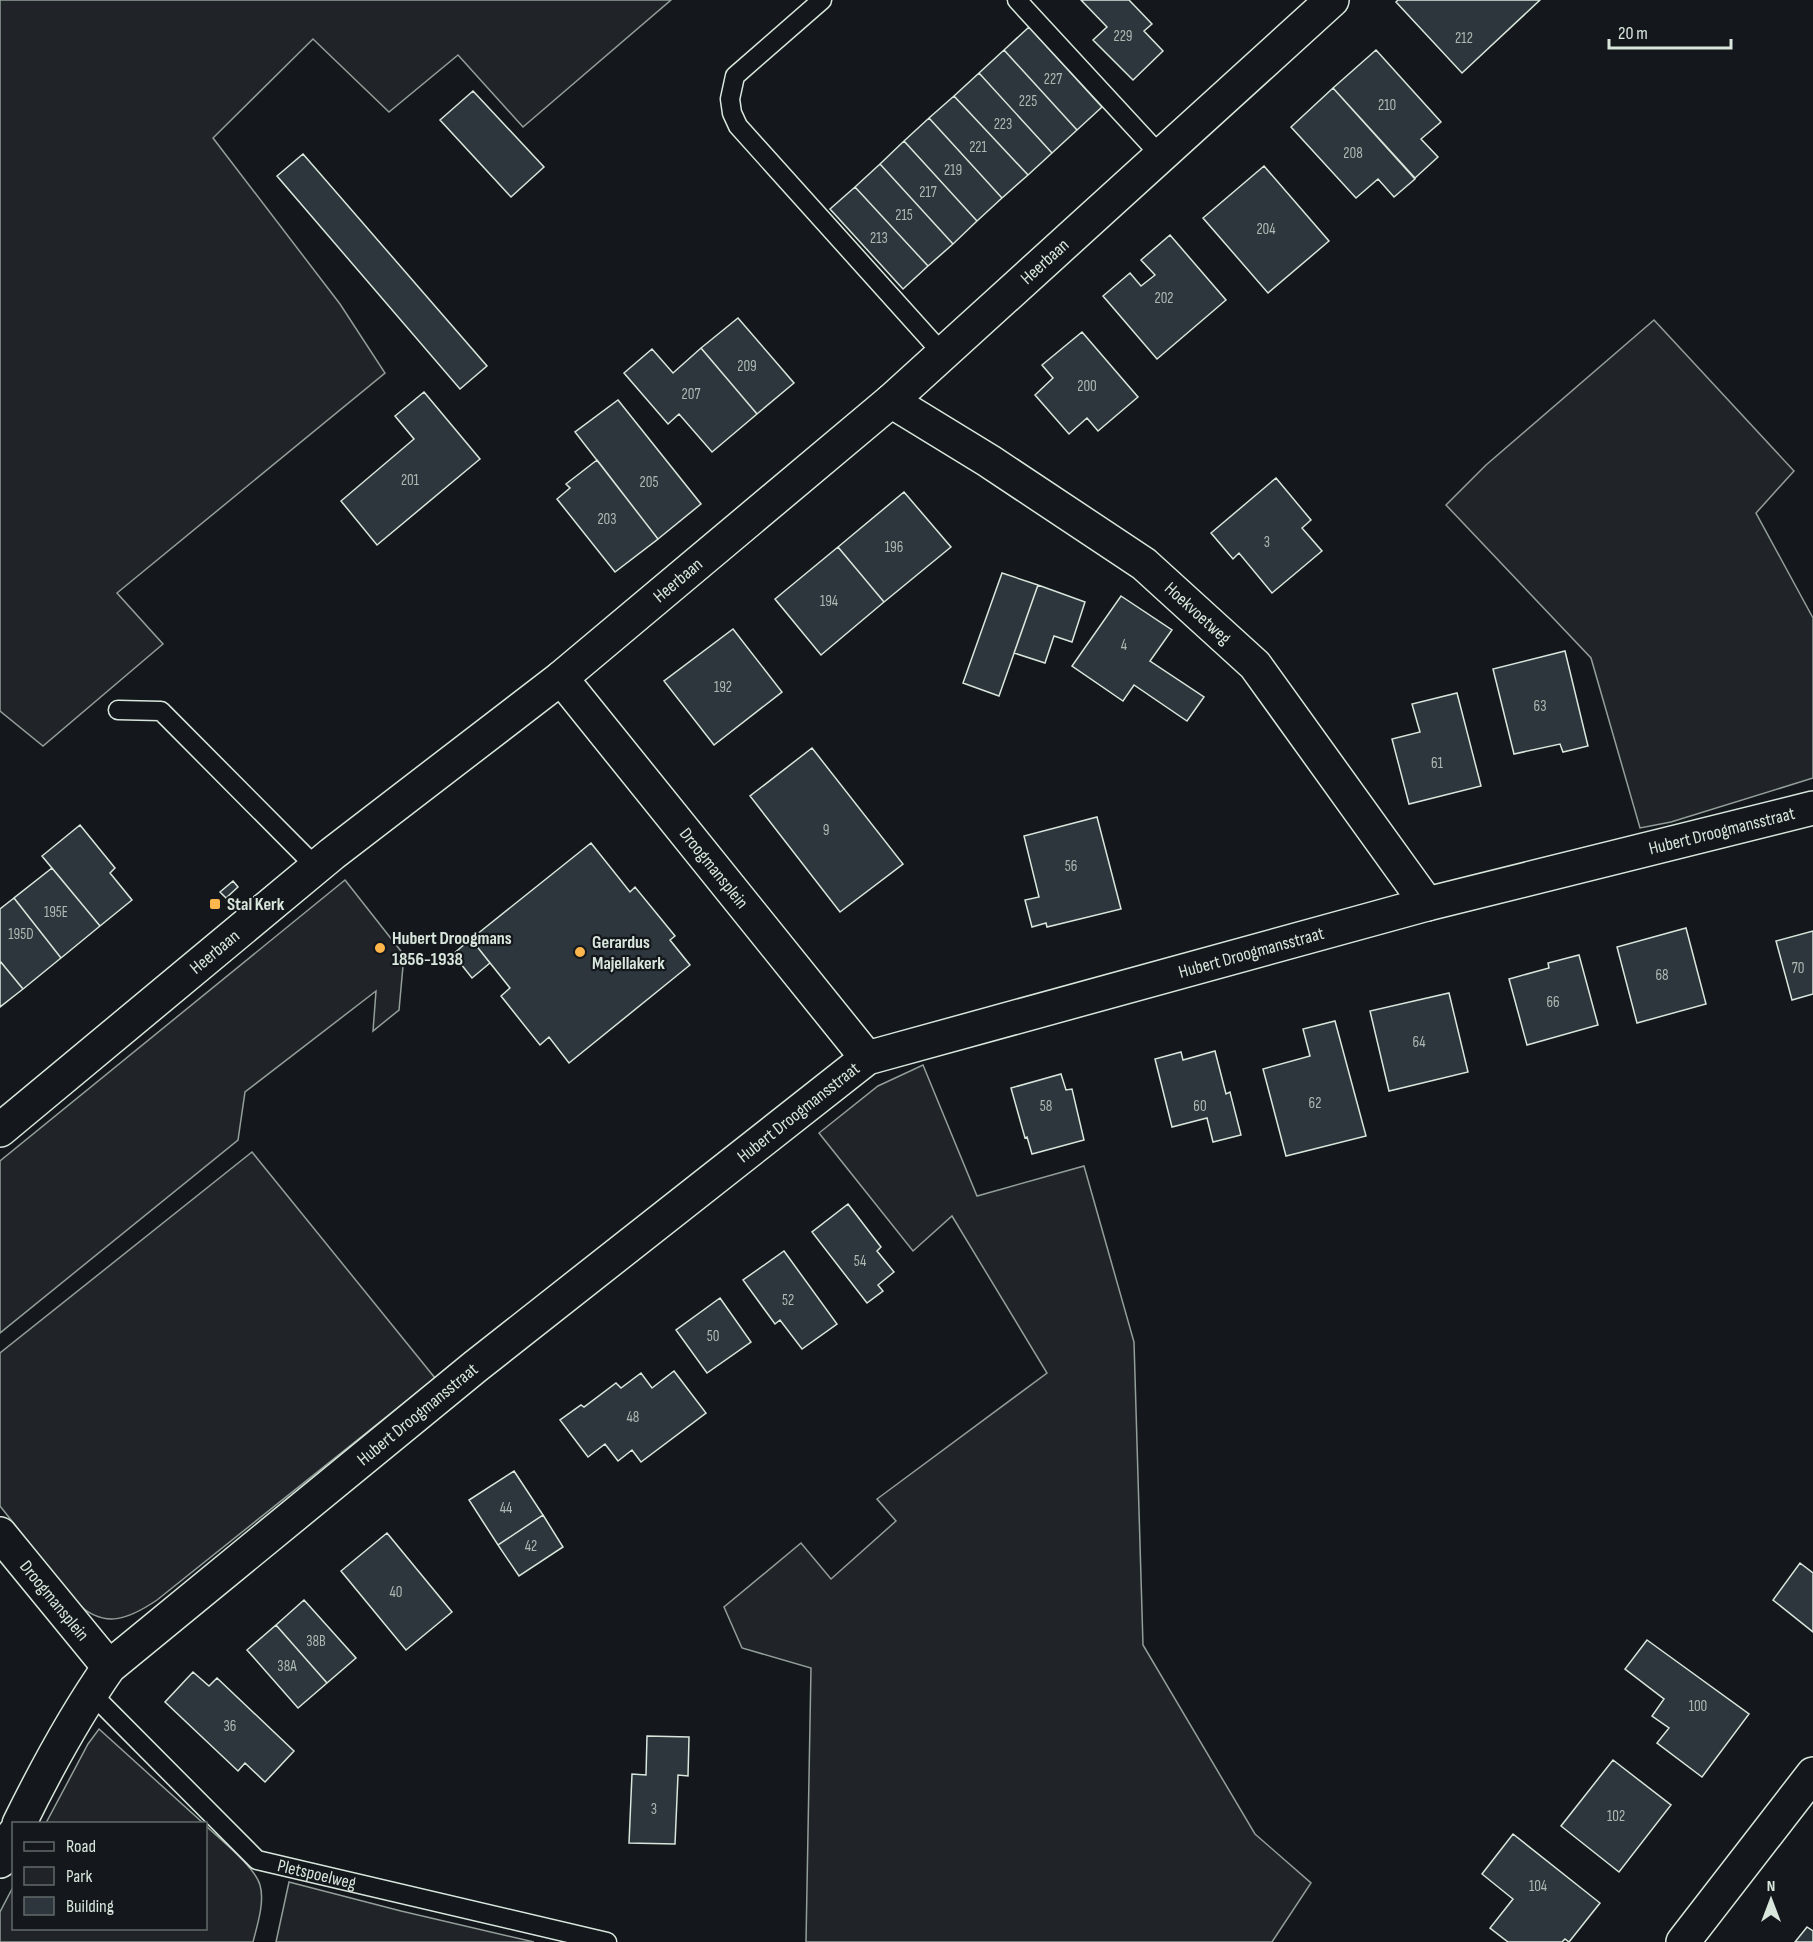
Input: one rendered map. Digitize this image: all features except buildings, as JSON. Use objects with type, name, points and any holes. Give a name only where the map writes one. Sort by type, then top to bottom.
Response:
[{"type":"street","name":"Heerbaan","points":[[0,1130],[316,867],[561,678],[891,401],[1332,0]]},
{"type":"street","name":"Hoekvoetweg","points":[[891,401],[989,461],[1144,564],[1255,666],[1427,904]]},
{"type":"street","name":"Droogmansplein","points":[[561,678],[867,1058]]},
{"type":"street","name":"Hubert Droogmansstraat","points":[[20,1822],[52,1757],[100,1680],[476,1366],[867,1058],[1427,904],[1813,808]]},
{"type":"street","name":"Droogmansplein","points":[[0,1534],[100,1680]]},
{"type":"street","points":[[1683,1942],[1813,1774]]},
{"type":"street","points":[[0,1860],[12,1838]]},
{"type":"lane","points":[[822,0],[735,76],[730,99],[732,113],[738,126],[943,354]]},
{"type":"lane","points":[[1017,0],[1161,156]]},
{"type":"lane","points":[[118,710],[161,711],[316,867]]},
{"type":"lane","name":"Pletspoelweg","points":[[100,1680],[257,1860],[607,1942]]},
{"type":"green space","points":[[0,0],[671,0],[523,127],[458,55],[389,112],[313,39],[213,138],[340,304],[385,373],[117,593],[163,644],[43,746],[0,711]]},
{"type":"green space","points":[[1654,320],[1794,471],[1756,513],[1813,618],[1813,778],[1671,822],[1640,828],[1591,658],[1446,505],[1486,465]]},
{"type":"green space","points":[[345,880],[404,955],[399,1010],[373,1031],[376,991],[245,1092],[238,1140],[0,1333],[0,1161]]},
{"type":"green space","points":[[923,1065],[977,1196],[1084,1166],[1134,1342],[1143,1645],[1255,1834],[1311,1883],[1272,1942],[806,1942],[811,1668],[742,1648],[724,1607],[801,1543],[831,1579],[896,1521],[877,1499],[1047,1373],[952,1216],[913,1251],[819,1133],[878,1086]]},
{"type":"green space","points":[[252,1152],[435,1378],[157,1600],[136,1612],[116,1619],[97,1616],[86,1611],[76,1602],[0,1506],[0,1353]]},
{"type":"green space","points":[[99,1729],[202,1822],[47,1822],[88,1744]]},
{"type":"green space","points":[[207,1827],[251,1870],[257,1878],[261,1892],[261,1906],[253,1942],[0,1942],[0,1912],[12,1889],[12,1930],[207,1930]]},
{"type":"green space","points":[[289,1882],[401,1911],[534,1942],[276,1942]]},
{"type":"place","name":"Stal Kerk","points":[[215,904]]},
{"type":"place","name":"Hubert Droogmans 1856-1938","points":[[380,948]]},
{"type":"place","name":"Gerardus Majellakerk","points":[[580,952]]}]
